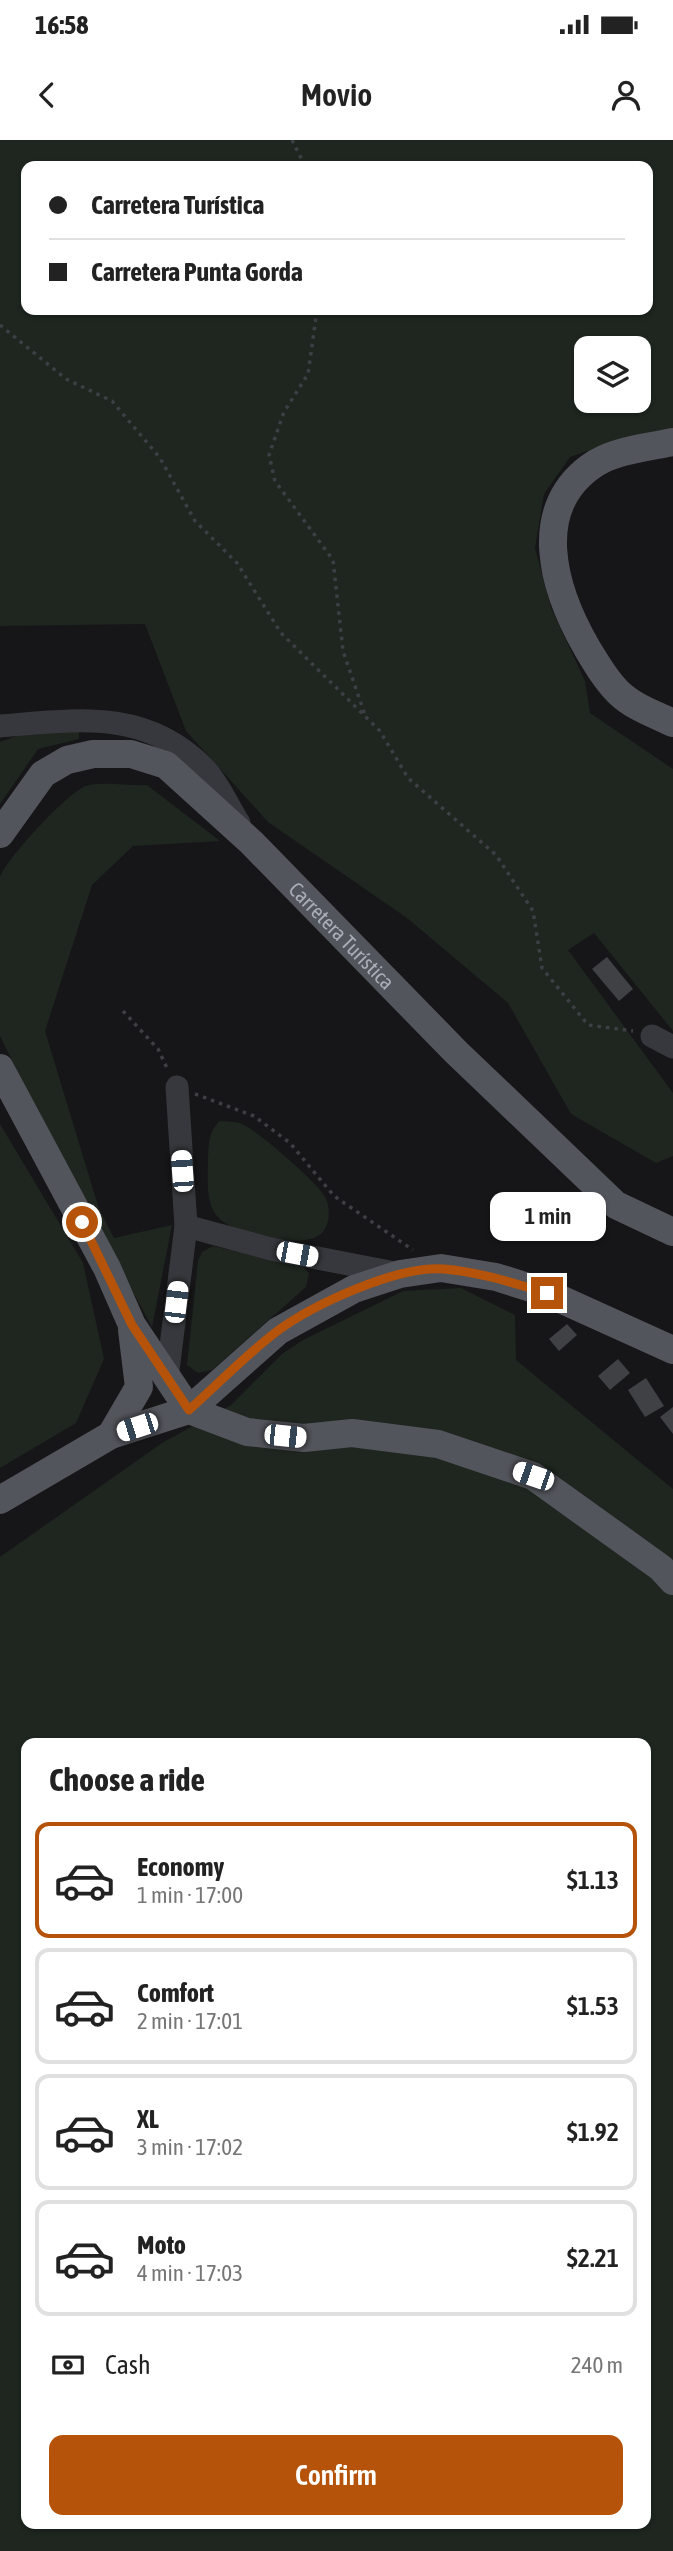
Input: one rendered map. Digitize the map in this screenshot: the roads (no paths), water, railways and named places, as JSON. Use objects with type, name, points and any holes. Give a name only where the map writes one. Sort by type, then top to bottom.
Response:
[{"type":"main road","points":[[673,442],[625,452],[596,463],[564,493],[551,535],[555,569],[568,615],[603,674],[618,692],[639,708],[673,723]]},
{"type":"main road","name":"Carretera Turística","points":[[0,834],[18,805],[43,774],[67,760],[93,754],[131,754],[166,765],[252,843],[456,1052],[616,1205],[673,1233]]},
{"type":"main road","points":[[0,1068],[107,1268],[132,1325],[189,1410],[247,1432],[304,1438],[352,1433],[438,1444],[533,1476],[661,1568],[673,1581]]},
{"type":"main road","points":[[0,1500],[111,1435],[189,1410],[278,1331],[354,1289],[400,1274],[441,1268],[496,1278],[547,1293],[673,1350]]},
{"type":"main road","points":[[111,1435],[139,1387],[132,1325]]},
{"type":"street","points":[[0,726],[93,719],[154,732],[205,768],[252,843]]},
{"type":"street","points":[[652,1036],[673,1047]]},
{"type":"street","points":[[167,1378],[186,1226],[177,1087]]},
{"type":"street","points":[[186,1226],[271,1250],[400,1274]]}]
